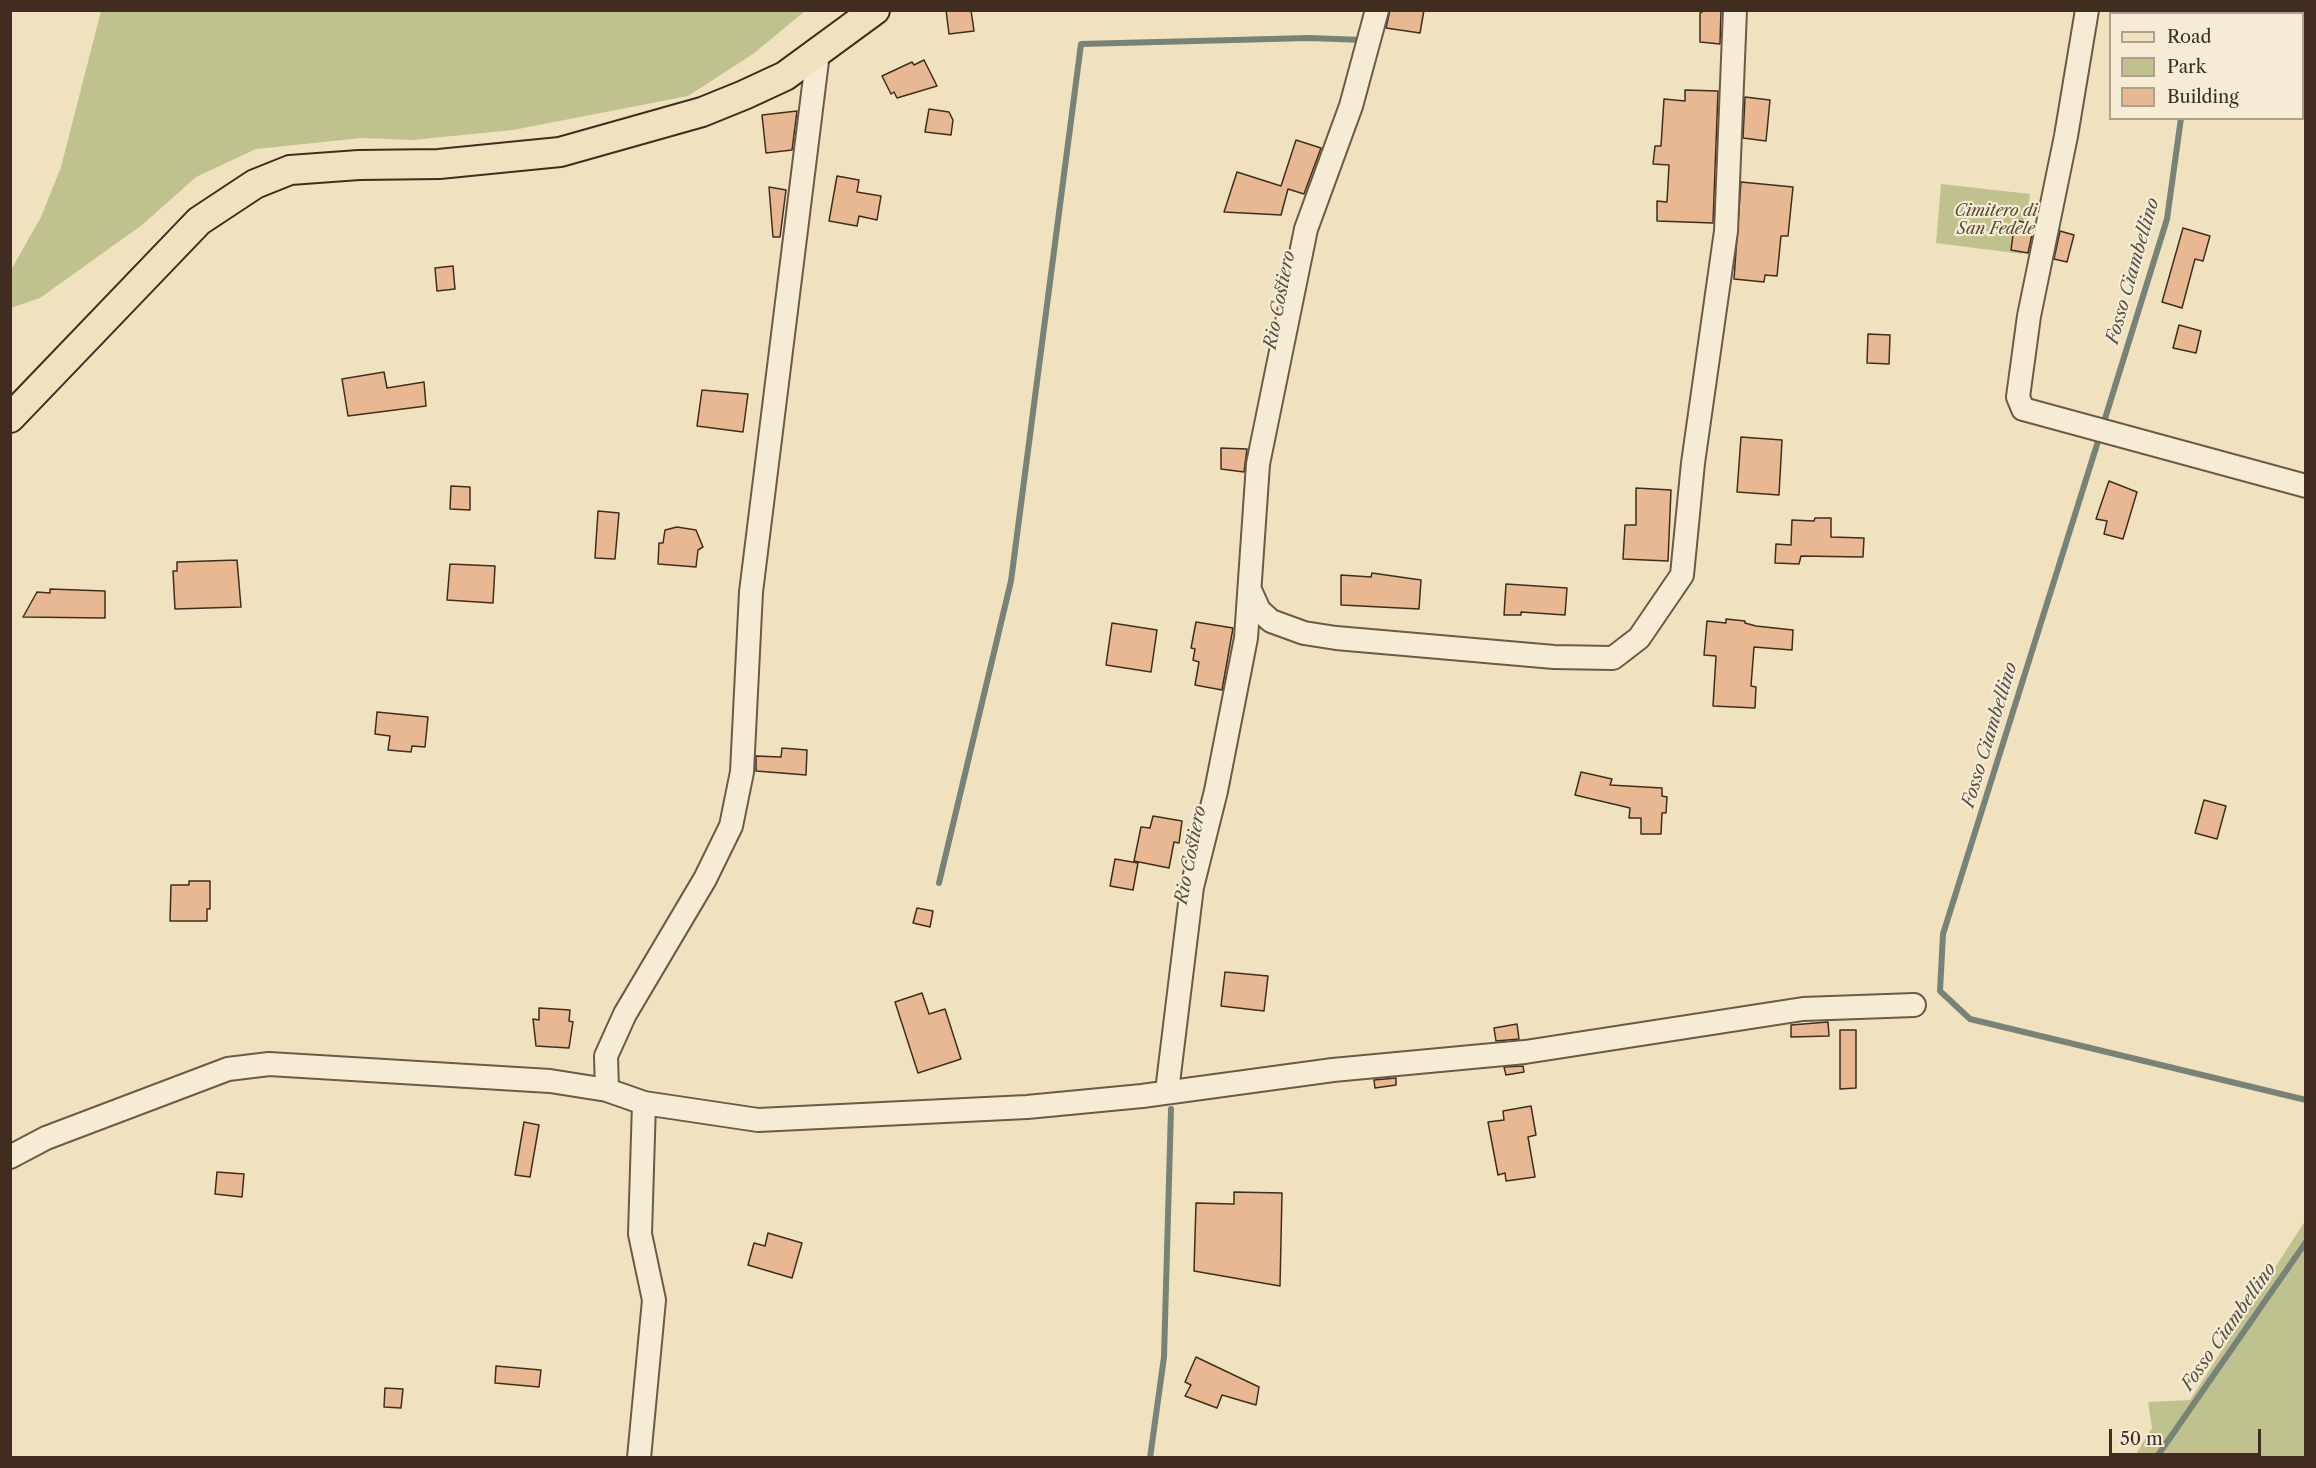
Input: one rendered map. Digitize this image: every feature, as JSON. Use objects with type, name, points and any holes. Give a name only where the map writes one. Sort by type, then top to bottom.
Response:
[{"type":"main road","points":[[10,418],[200,221],[255,184],[290,170],[359,165],[439,164],[560,152],[702,112],[784,76],[819,54],[875,10]]},
{"type":"street","points":[[1167,1091],[1192,887],[1216,791],[1246,638],[1258,464],[1306,229],[1351,106],[1377,10]]},
{"type":"street","points":[[1250,589],[1259,610],[1271,621],[1304,633],[1336,638],[1554,657],[1613,658],[1639,638],[1682,575],[1693,464],[1726,231],[1735,10]]},
{"type":"street","points":[[2087,10],[2066,136],[2029,316],[2018,397],[2023,409],[2306,486]]},
{"type":"street","points":[[607,1090],[606,1056],[625,1014],[705,879],[731,826],[741,772],[751,592],[819,54]]},
{"type":"street","points":[[10,1157],[46,1138],[228,1070],[269,1064],[550,1081],[607,1090],[644,1103],[758,1120],[1027,1107],[1142,1096],[1333,1070],[1525,1052],[1803,1009],[1914,1005]]},
{"type":"street","points":[[639,1458],[654,1300],[640,1234],[644,1103]]},
{"type":"green space","points":[[101,10],[805,11],[753,54],[688,96],[513,130],[412,140],[362,138],[256,149],[196,177],[142,225],[40,298],[11,308],[11,270],[41,217],[61,167]]},
{"type":"green space","name":"Cimitero di San Fedele","points":[[1941,184],[2030,194],[2022,254],[1936,243]]},
{"type":"green space","points":[[2305,1221],[2305,1457],[2134,1457],[2152,1428],[2148,1402],[2190,1400]]},
{"type":"building","points":[[946,10],[971,10],[974,31],[949,34]]},
{"type":"building","points":[[1390,10],[1424,10],[1420,33],[1386,28]]},
{"type":"building","points":[[1705,10],[1721,10],[1720,44],[1700,42],[1700,13]]},
{"type":"building","points":[[924,60],[937,86],[897,98],[894,92],[891,94],[882,76],[912,62],[914,65]]},
{"type":"building","points":[[1685,90],[1718,91],[1713,223],[1657,221],[1657,201],[1667,202],[1669,165],[1653,164],[1655,146],[1661,146],[1664,99],[1685,101]]},
{"type":"building","points":[[1745,97],[1770,100],[1766,141],[1743,138]]},
{"type":"building","points":[[929,109],[949,112],[953,120],[951,135],[925,132]]},
{"type":"building","points":[[797,111],[792,150],[766,153],[762,115]]},
{"type":"building","points":[[1296,140],[1321,148],[1304,194],[1288,189],[1281,215],[1224,212],[1237,172],[1281,186]]},
{"type":"building","points":[[837,176],[859,180],[857,192],[881,196],[877,220],[859,216],[857,226],[829,221]]},
{"type":"building","points":[[1741,182],[1793,187],[1788,236],[1781,236],[1777,276],[1765,275],[1764,282],[1734,279]]},
{"type":"building","points":[[769,187],[786,190],[780,237],[773,237]]},
{"type":"building","points":[[2015,220],[2034,225],[2028,253],[2011,250]]},
{"type":"building","points":[[2183,228],[2210,236],[2203,261],[2195,259],[2182,308],[2162,302]]},
{"type":"building","points":[[2060,231],[2074,235],[2067,262],[2054,259]]},
{"type":"building","points":[[453,266],[455,289],[437,291],[435,268]]},
{"type":"building","points":[[2179,325],[2201,331],[2196,353],[2173,348]]},
{"type":"building","points":[[1868,334],[1890,335],[1889,364],[1867,363]]},
{"type":"building","points":[[384,372],[387,388],[424,382],[426,406],[348,416],[342,379]]},
{"type":"building","points":[[702,390],[748,394],[743,432],[697,426]]},
{"type":"building","points":[[1741,437],[1782,440],[1779,495],[1737,492]]},
{"type":"building","points":[[1221,448],[1247,449],[1244,472],[1221,469]]},
{"type":"building","points":[[2109,481],[2137,492],[2123,539],[2104,534],[2107,521],[2096,519]]},
{"type":"building","points":[[451,486],[470,487],[470,510],[450,509]]},
{"type":"building","points":[[1636,488],[1671,490],[1668,561],[1623,559],[1625,525],[1636,525]]},
{"type":"building","points":[[598,511],[619,513],[615,559],[595,558]]},
{"type":"building","points":[[1815,518],[1831,518],[1831,537],[1864,538],[1863,557],[1801,556],[1799,564],[1775,563],[1776,544],[1791,545],[1792,520],[1814,521]]},
{"type":"building","points":[[677,527],[696,530],[703,547],[698,550],[696,567],[658,564],[659,543],[663,543],[665,530]]},
{"type":"building","points":[[237,560],[241,607],[175,609],[173,571],[177,571],[177,562]]},
{"type":"building","points":[[450,564],[495,566],[493,603],[447,600]]},
{"type":"building","points":[[1372,573],[1421,580],[1419,609],[1341,605],[1341,575],[1371,577]]},
{"type":"building","points":[[1506,584],[1567,588],[1565,615],[1521,612],[1521,615],[1504,615]]},
{"type":"building","points":[[50,589],[105,591],[105,618],[23,617],[37,592],[50,593]]},
{"type":"building","points":[[1726,619],[1745,621],[1745,623],[1756,626],[1793,630],[1792,650],[1754,647],[1751,686],[1756,687],[1755,708],[1713,706],[1716,656],[1704,655],[1707,621],[1726,623]]},
{"type":"building","points":[[1196,622],[1233,628],[1222,690],[1195,685],[1199,662],[1193,660],[1195,649],[1191,648]]},
{"type":"building","points":[[1112,623],[1157,630],[1151,672],[1106,665]]},
{"type":"building","points":[[377,712],[428,717],[425,747],[412,746],[411,752],[388,750],[390,736],[375,734]]},
{"type":"building","points":[[782,748],[807,750],[806,775],[756,771],[756,756],[781,757]]},
{"type":"building","points":[[1581,772],[1612,779],[1610,785],[1662,788],[1662,796],[1667,797],[1666,813],[1662,813],[1661,834],[1641,834],[1641,818],[1629,818],[1630,808],[1575,795]]},
{"type":"building","points":[[2204,800],[2226,806],[2217,839],[2195,833]]},
{"type":"building","points":[[1153,816],[1182,821],[1179,843],[1174,842],[1169,868],[1134,861],[1141,827],[1150,828]]},
{"type":"building","points":[[1115,859],[1138,863],[1133,890],[1110,886]]},
{"type":"building","points":[[189,881],[210,881],[210,909],[207,909],[207,921],[170,921],[171,885],[189,885]]},
{"type":"building","points":[[917,908],[933,911],[930,927],[913,923]]},
{"type":"building","points":[[1225,972],[1268,976],[1264,1011],[1221,1006]]},
{"type":"building","points":[[922,993],[929,1014],[945,1009],[961,1059],[918,1073],[895,1002]]},
{"type":"building","points":[[539,1008],[570,1010],[569,1021],[573,1022],[569,1048],[536,1046],[533,1019],[539,1020]]},
{"type":"building","points":[[1828,1022],[1829,1036],[1791,1037],[1791,1025]]},
{"type":"building","points":[[1517,1024],[1519,1039],[1496,1041],[1494,1028]]},
{"type":"building","points":[[1840,1030],[1856,1030],[1856,1088],[1840,1089]]},
{"type":"building","points":[[1523,1066],[1524,1072],[1506,1075],[1504,1067]]},
{"type":"building","points":[[1396,1078],[1396,1085],[1375,1088],[1374,1080]]},
{"type":"building","points":[[1531,1106],[1536,1135],[1528,1137],[1535,1177],[1506,1181],[1505,1173],[1498,1175],[1488,1122],[1504,1120],[1503,1111]]},
{"type":"building","points":[[524,1122],[539,1125],[530,1177],[515,1175]]},
{"type":"building","points":[[217,1172],[244,1174],[242,1197],[215,1194]]},
{"type":"building","points":[[1234,1192],[1282,1193],[1280,1286],[1194,1271],[1196,1203],[1234,1204]]},
{"type":"building","points":[[768,1233],[802,1243],[792,1278],[748,1265],[754,1243],[765,1246]]},
{"type":"building","points":[[1196,1357],[1259,1387],[1256,1405],[1222,1395],[1217,1408],[1185,1396],[1191,1385],[1185,1382]]},
{"type":"building","points":[[496,1366],[541,1370],[539,1387],[495,1383]]},
{"type":"building","points":[[385,1388],[403,1389],[401,1408],[384,1407]]},
{"type":"waterway","points":[[939,883],[1011,581],[1081,44],[1309,38],[1363,40]]},
{"type":"waterway","name":"Fosso Ciambellino","points":[[2103,425],[2167,219],[2181,120]]},
{"type":"waterway","name":"Fosso Ciambellino","points":[[2100,435],[1943,934],[1940,991],[1970,1019],[2306,1100]]},
{"type":"waterway","points":[[1150,1458],[1164,1357],[1171,1109]]},
{"type":"waterway","name":"Fosso Ciambellino","points":[[2156,1458],[2306,1242]]},
{"type":"water label","name":"Rio Costiero","points":[[1280,300]]},
{"type":"water label","name":"Rio Costiero","points":[[1191,855]]}]
